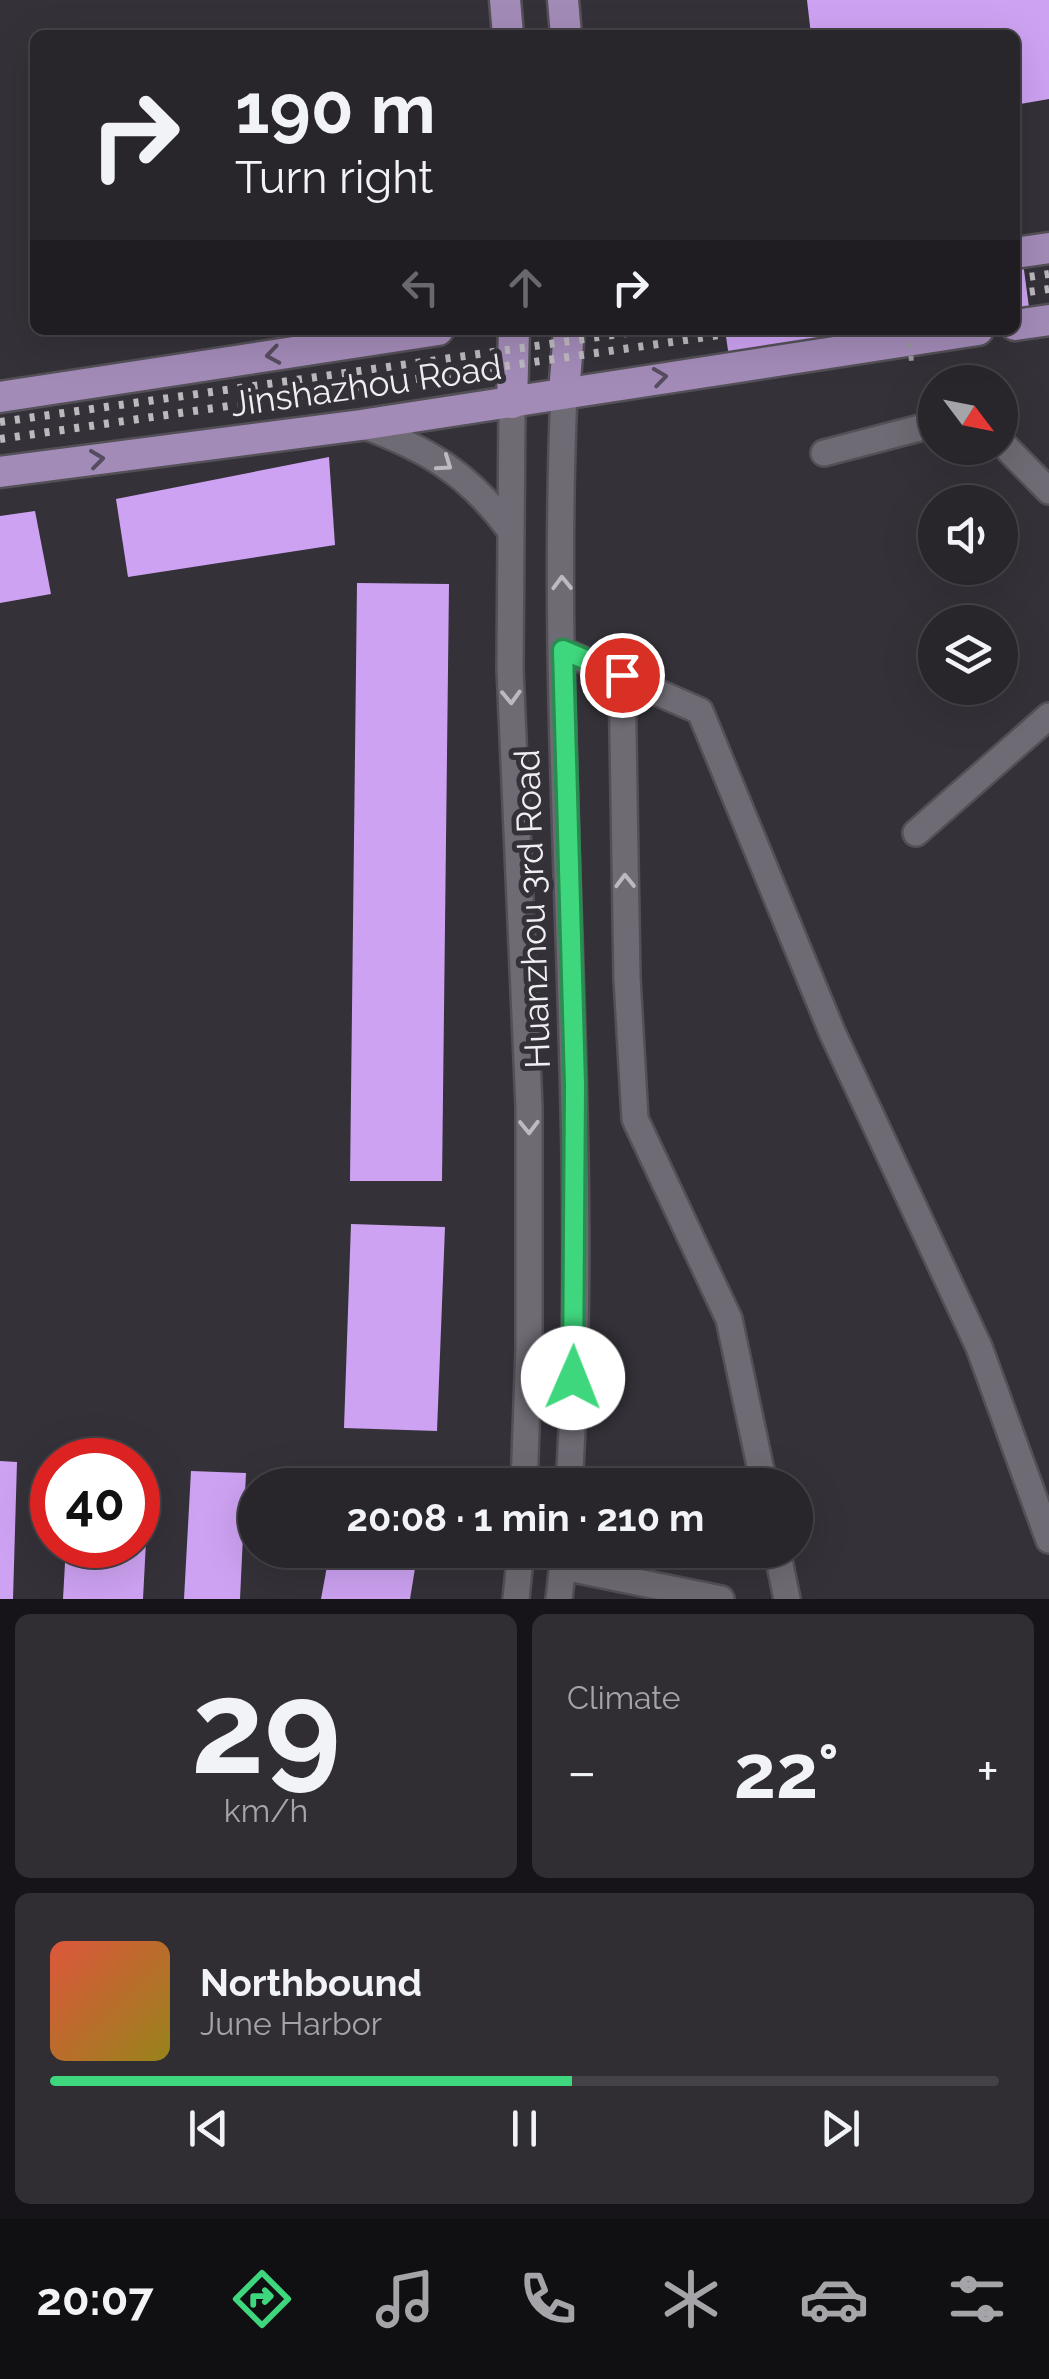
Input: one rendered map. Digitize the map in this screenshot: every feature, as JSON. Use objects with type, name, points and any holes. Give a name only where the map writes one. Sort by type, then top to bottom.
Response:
[{"type":"main road","points":[[504,0],[507,30]]},
{"type":"main road","points":[[563,0],[566,30]]},
{"type":"main road","points":[[1020,252],[1049,248]]},
{"type":"main road","points":[[1020,323],[1049,320]]},
{"type":"main road","name":"Jinshazhou Road","points":[[0,398],[406,335]]},
{"type":"main road","name":"Huanzhou 3rd Road","points":[[512,403],[514,335]]},
{"type":"main road","name":"Huanzhou 3rd Road","points":[[564,393],[569,335]]},
{"type":"main road","name":"Jinshazhou Road","points":[[0,472],[512,403],[945,335]]},
{"type":"street","name":"Huanzhou 3rd Road","points":[[564,393],[560,491],[575,1085],[569,1468]]},
{"type":"street","name":"Huanzhou 3rd Road","points":[[512,403],[510,685],[529,1107],[525,1468]]},
{"type":"street","points":[[360,425],[436,458],[476,490],[510,530]]},
{"type":"street","points":[[824,452],[918,428]]},
{"type":"street","points":[[1018,459],[1049,491]]},
{"type":"street","points":[[563,650],[700,712],[832,1032],[979,1347],[1049,1540]]},
{"type":"street","points":[[622,675],[627,978],[635,1119],[729,1319],[760,1468]]},
{"type":"street","points":[[916,833],[1049,716]]},
{"type":"street","points":[[516,1599],[519,1568]]},
{"type":"street","points":[[559,1599],[563,1568]]},
{"type":"street","points":[[603,1568],[722,1599]]},
{"type":"street","points":[[781,1568],[788,1599]]},
{"type":"path","points":[[909,335],[912,366]]},
{"type":"building","points":[[807,0],[1049,0],[1049,99],[1020,104],[1020,30],[810,30]]},
{"type":"building","points":[[1020,255],[1030,315],[1020,316]]},
{"type":"building","points":[[726,335],[873,335],[729,357]]},
{"type":"building","points":[[329,457],[335,545],[128,577],[116,499]]},
{"type":"building","points":[[35,511],[51,594],[0,603],[0,516]]},
{"type":"building","points":[[357,583],[449,584],[442,1181],[350,1181]]},
{"type":"building","points":[[351,1224],[445,1227],[437,1431],[344,1428]]},
{"type":"building","points":[[0,1461],[17,1462],[13,1599],[0,1599]]},
{"type":"building","points":[[191,1471],[238,1473],[240,1599],[184,1599]]},
{"type":"building","points":[[65,1568],[145,1568],[143,1599],[63,1599]]},
{"type":"building","points":[[327,1568],[415,1568],[410,1599],[321,1599]]},
{"type":"railway","points":[[1020,278],[1049,274]]},
{"type":"railway","points":[[1020,293],[1049,289]]},
{"type":"railway","points":[[0,422],[613,335]]},
{"type":"railway","points":[[0,439],[720,335]]},
{"type":"route","points":[[573,1378],[575,1085],[563,650],[622,675]]}]
